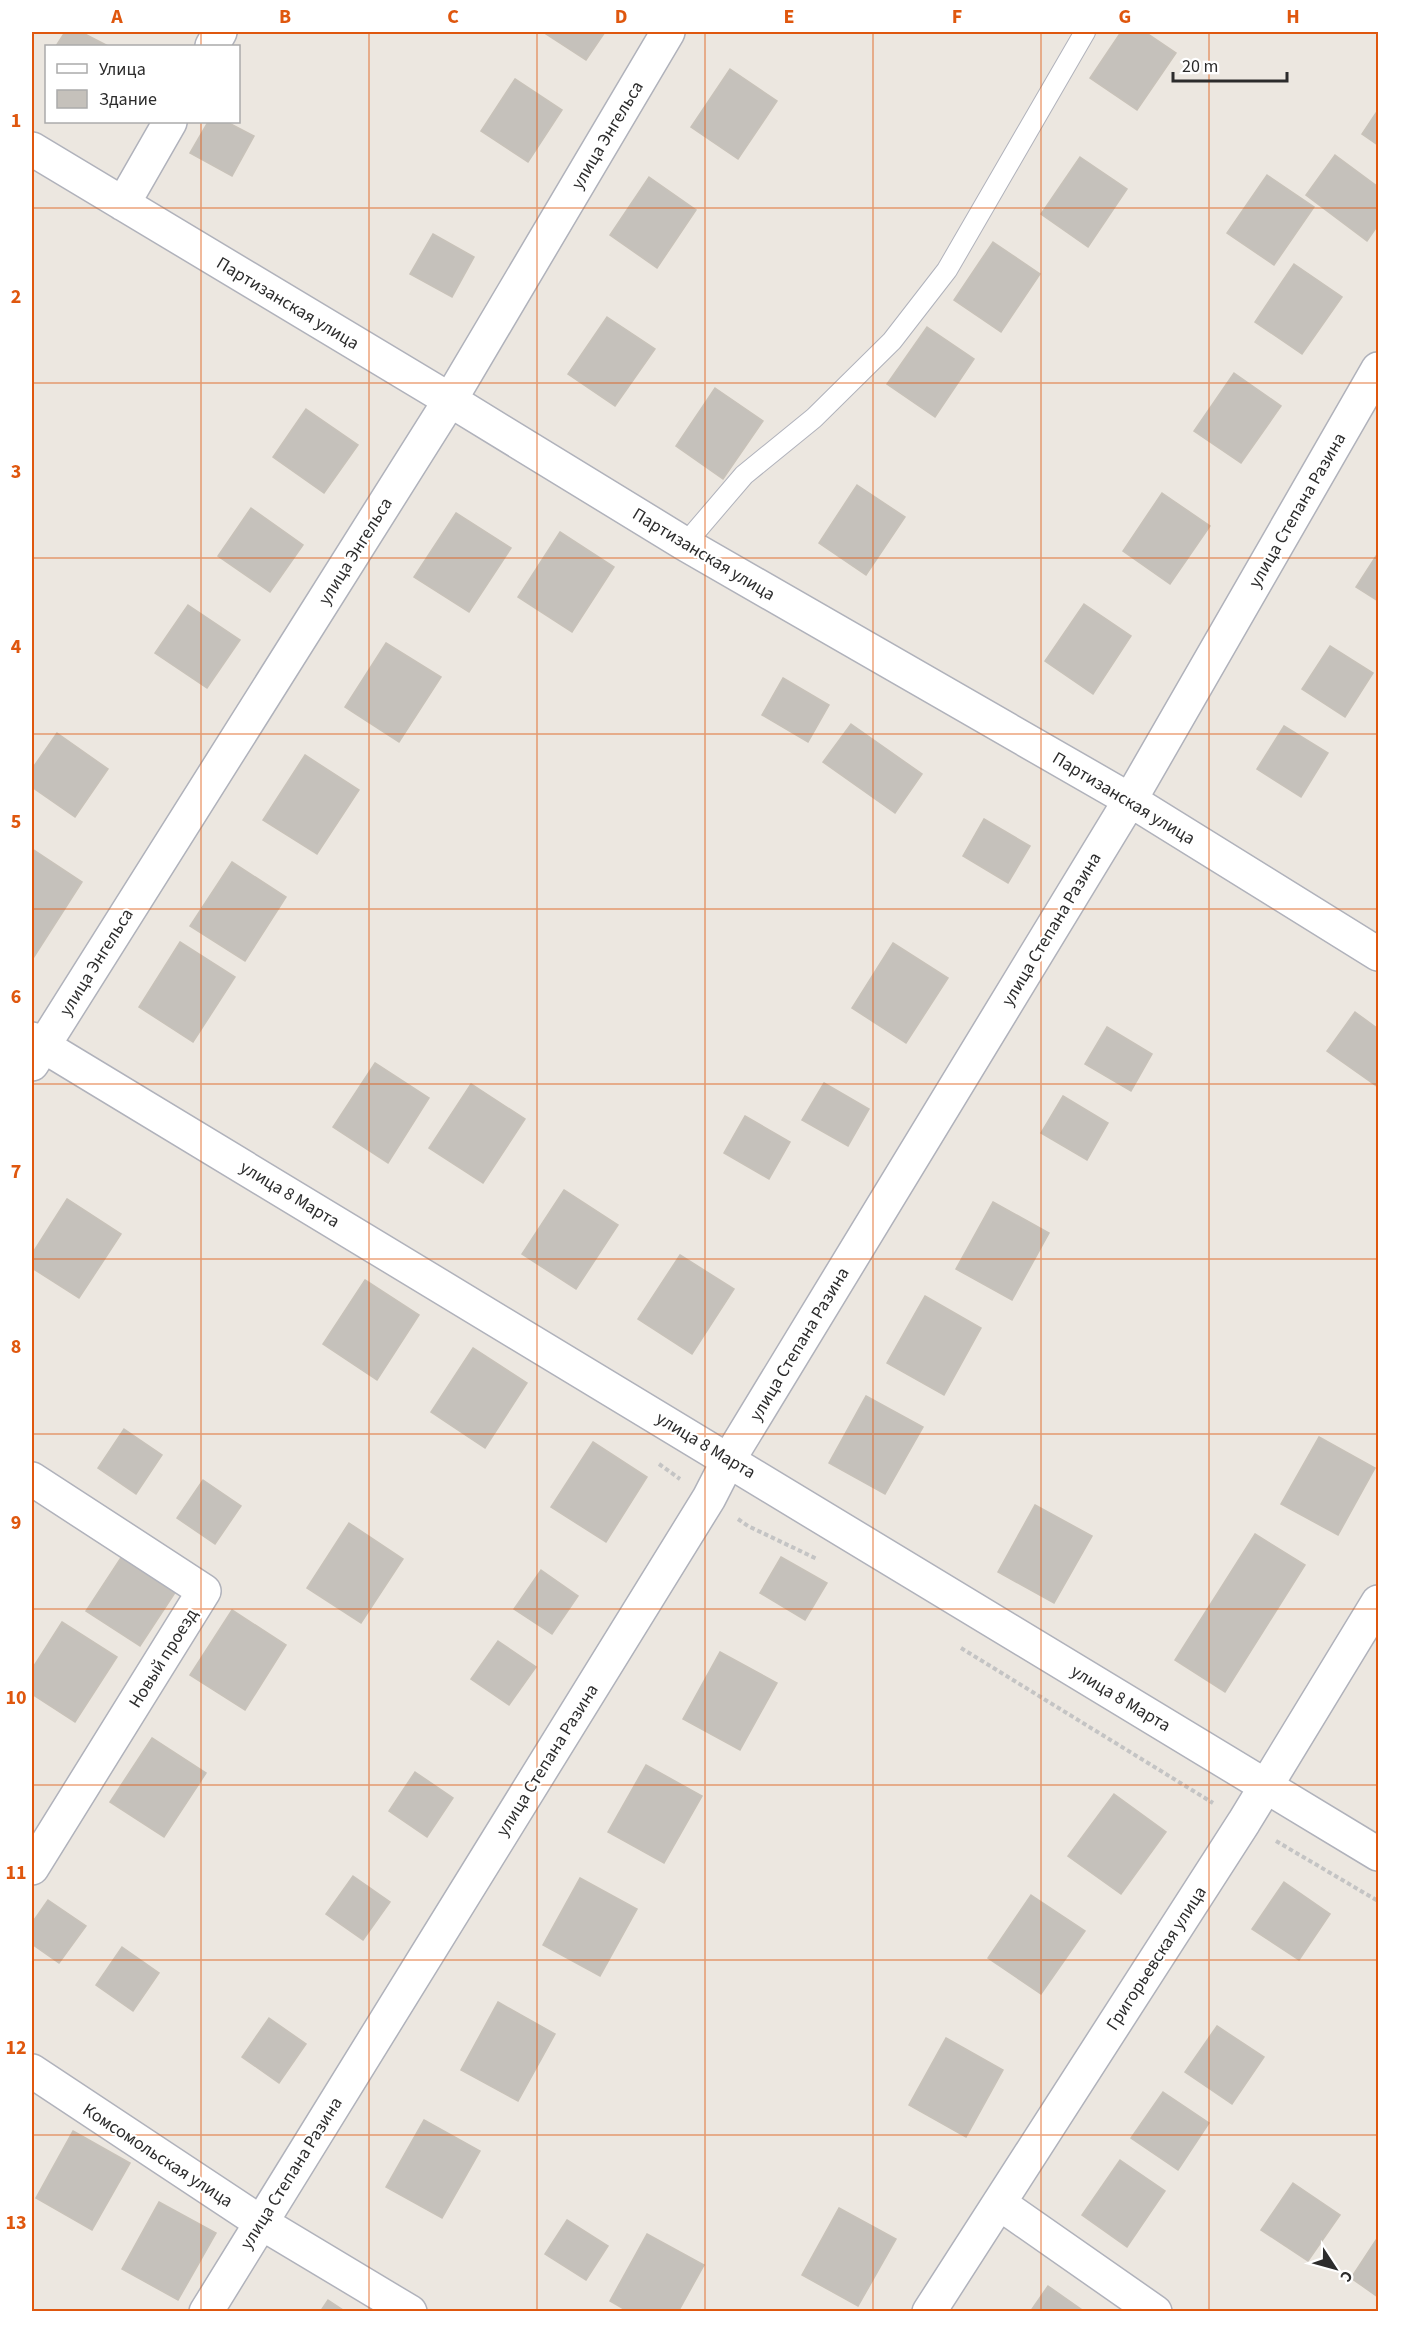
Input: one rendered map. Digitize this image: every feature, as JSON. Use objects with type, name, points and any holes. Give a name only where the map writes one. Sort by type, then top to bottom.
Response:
[{"type":"street","name":"улица Энгельса","points":[[35,1049],[450,400],[668,32]]},
{"type":"street","points":[[123,204],[169,123]]},
{"type":"street","name":"Партизанская улица","points":[[32,149],[685,544],[1130,800],[1378,954]]},
{"type":"street","name":"улица Степана Разина","points":[[206,2312],[703,1508],[729,1459],[1130,800],[1378,369]]},
{"type":"street","name":"улица 8 Марта","points":[[35,1049],[729,1459],[1378,1854]]},
{"type":"street","name":"Новый проезд","points":[[32,1479],[204,1591],[32,1868]]},
{"type":"street","name":"Григорьевская улица","points":[[929,2312],[1266,1786],[1378,1602]]},
{"type":"street","name":"Комсомольская улица","points":[[32,2071],[260,2222],[410,2312]]},
{"type":"street","points":[[999,2203],[1155,2312]]},
{"type":"lane","points":[[685,544],[744,475],[814,418],[892,341],[947,270],[1086,32]]},
{"type":"building","points":[[65,32],[81,32],[106,45],[57,45]]},
{"type":"building","points":[[543,32],[605,32],[586,60]]},
{"type":"building","points":[[1121,32],[1145,32],[1176,53],[1137,110],[1090,78]]},
{"type":"building","points":[[730,69],[777,101],[738,159],[691,127]]},
{"type":"building","points":[[515,79],[562,110],[528,162],[481,131]]},
{"type":"building","points":[[1378,110],[1378,145],[1362,134]]},
{"type":"building","points":[[207,123],[229,123],[254,136],[232,176],[190,153]]},
{"type":"building","points":[[1335,155],[1378,187],[1378,225],[1367,241],[1306,195]]},
{"type":"building","points":[[1080,157],[1127,189],[1088,247],[1041,214]]},
{"type":"building","points":[[1267,175],[1314,207],[1274,265],[1227,233]]},
{"type":"building","points":[[649,177],[696,210],[657,268],[610,235]]},
{"type":"building","points":[[433,234],[474,257],[452,297],[410,274]]},
{"type":"building","points":[[993,242],[1040,274],[1001,332],[954,300]]},
{"type":"building","points":[[1294,264],[1342,297],[1302,354],[1255,322]]},
{"type":"building","points":[[607,317],[655,349],[615,406],[568,374]]},
{"type":"building","points":[[927,327],[974,359],[935,417],[887,384]]},
{"type":"building","points":[[1234,373],[1281,406],[1241,463],[1194,431]]},
{"type":"building","points":[[715,388],[763,421],[723,479],[676,446]]},
{"type":"building","points":[[306,409],[358,445],[324,493],[273,457]]},
{"type":"building","points":[[857,485],[905,517],[866,575],[819,543]]},
{"type":"building","points":[[1162,493],[1210,526],[1170,584],[1123,551]]},
{"type":"building","points":[[251,508],[303,545],[270,592],[218,556]]},
{"type":"building","points":[[456,513],[511,548],[469,612],[414,577]]},
{"type":"building","points":[[560,532],[614,567],[572,632],[518,597]]},
{"type":"building","points":[[1378,553],[1378,601],[1356,587]]},
{"type":"building","points":[[1084,604],[1131,636],[1093,694],[1045,661]]},
{"type":"building","points":[[188,605],[240,640],[207,688],[155,653]]},
{"type":"building","points":[[386,643],[441,677],[399,742],[345,707]]},
{"type":"building","points":[[1330,646],[1373,673],[1345,717],[1302,689]]},
{"type":"building","points":[[783,678],[829,705],[808,742],[762,715]]},
{"type":"building","points":[[851,724],[922,774],[895,813],[823,762]]},
{"type":"building","points":[[1284,726],[1328,753],[1301,797],[1257,769]]},
{"type":"building","points":[[57,733],[108,769],[75,817],[32,787],[32,769]]},
{"type":"building","points":[[305,755],[359,790],[317,854],[263,820]]},
{"type":"building","points":[[984,819],[1030,846],[1008,883],[963,856]]},
{"type":"building","points":[[32,849],[82,882],[32,960]]},
{"type":"building","points":[[232,862],[286,897],[245,961],[190,926]]},
{"type":"building","points":[[180,942],[235,977],[193,1042],[139,1007]]},
{"type":"building","points":[[893,943],[948,978],[906,1043],[852,1008]]},
{"type":"building","points":[[1355,1012],[1378,1029],[1378,1087],[1327,1051]]},
{"type":"building","points":[[1107,1027],[1152,1054],[1131,1091],[1085,1064]]},
{"type":"building","points":[[375,1063],[429,1098],[388,1163],[333,1127]]},
{"type":"building","points":[[824,1083],[869,1109],[848,1146],[802,1120]]},
{"type":"building","points":[[471,1084],[525,1119],[483,1183],[429,1148]]},
{"type":"building","points":[[1063,1096],[1108,1123],[1087,1160],[1041,1133]]},
{"type":"building","points":[[745,1116],[790,1142],[769,1179],[724,1153]]},
{"type":"building","points":[[564,1190],[618,1225],[576,1289],[522,1254]]},
{"type":"building","points":[[67,1199],[121,1234],[79,1298],[32,1268],[32,1254]]},
{"type":"building","points":[[993,1202],[1049,1233],[1012,1300],[956,1269]]},
{"type":"building","points":[[680,1255],[734,1289],[692,1354],[638,1319]]},
{"type":"building","points":[[365,1280],[419,1315],[377,1380],[323,1344]]},
{"type":"building","points":[[925,1296],[981,1328],[944,1395],[887,1363]]},
{"type":"building","points":[[473,1348],[527,1383],[485,1448],[431,1412]]},
{"type":"building","points":[[866,1396],[923,1427],[885,1494],[829,1463]]},
{"type":"building","points":[[124,1429],[162,1455],[136,1494],[98,1468]]},
{"type":"building","points":[[1319,1437],[1375,1468],[1338,1535],[1281,1504]]},
{"type":"building","points":[[593,1442],[647,1477],[606,1542],[551,1507]]},
{"type":"building","points":[[203,1480],[241,1506],[215,1544],[177,1518]]},
{"type":"building","points":[[1035,1505],[1092,1536],[1054,1603],[998,1572]]},
{"type":"building","points":[[349,1523],[403,1559],[361,1623],[307,1588]]},
{"type":"building","points":[[1255,1534],[1305,1565],[1225,1692],[1175,1660]]},
{"type":"building","points":[[128,1547],[182,1582],[140,1646],[86,1611]]},
{"type":"building","points":[[781,1557],[827,1583],[805,1620],[760,1593]]},
{"type":"building","points":[[541,1570],[578,1596],[552,1634],[514,1609]]},
{"type":"building","points":[[232,1610],[286,1645],[245,1710],[190,1675]]},
{"type":"building","points":[[62,1622],[117,1657],[75,1722],[32,1694],[32,1669]]},
{"type":"building","points":[[498,1641],[536,1667],[509,1705],[471,1679]]},
{"type":"building","points":[[720,1652],[777,1683],[740,1750],[683,1719]]},
{"type":"building","points":[[152,1738],[206,1773],[164,1837],[110,1802]]},
{"type":"building","points":[[646,1765],[702,1796],[664,1863],[608,1832]]},
{"type":"building","points":[[415,1772],[453,1798],[427,1837],[389,1811]]},
{"type":"building","points":[[1114,1794],[1166,1832],[1121,1894],[1068,1856]]},
{"type":"building","points":[[353,1876],[390,1902],[363,1940],[326,1914]]},
{"type":"building","points":[[580,1878],[637,1909],[600,1976],[543,1945]]},
{"type":"building","points":[[1284,1882],[1330,1914],[1299,1960],[1252,1929]]},
{"type":"building","points":[[1031,1895],[1085,1931],[1041,1994],[988,1958]]},
{"type":"building","points":[[48,1900],[86,1926],[59,1963],[32,1944],[32,1923]]},
{"type":"building","points":[[122,1947],[159,1973],[133,2011],[96,1985]]},
{"type":"building","points":[[498,2002],[555,2034],[518,2101],[461,2070]]},
{"type":"building","points":[[269,2018],[306,2044],[279,2083],[242,2057]]},
{"type":"building","points":[[1217,2026],[1264,2057],[1232,2104],[1185,2072]]},
{"type":"building","points":[[946,2038],[1003,2070],[966,2137],[909,2105]]},
{"type":"building","points":[[1163,2092],[1209,2123],[1178,2170],[1131,2138]]},
{"type":"building","points":[[424,2120],[480,2151],[442,2218],[386,2187]]},
{"type":"building","points":[[73,2131],[130,2163],[92,2230],[36,2198]]},
{"type":"building","points":[[1120,2160],[1165,2191],[1127,2247],[1082,2215]]},
{"type":"building","points":[[1293,2183],[1340,2215],[1308,2261],[1261,2230]]},
{"type":"building","points":[[159,2202],[216,2233],[178,2300],[122,2269]]},
{"type":"building","points":[[839,2208],[896,2239],[858,2306],[802,2275]]},
{"type":"building","points":[[567,2220],[608,2246],[586,2280],[545,2254]]},
{"type":"building","points":[[647,2234],[704,2265],[678,2312],[629,2312],[610,2301]]},
{"type":"building","points":[[1378,2237],[1378,2297],[1351,2278]]},
{"type":"building","points":[[1048,2286],[1085,2312],[1030,2312]]},
{"type":"building","points":[[328,2300],[346,2312],[320,2312]]}]
